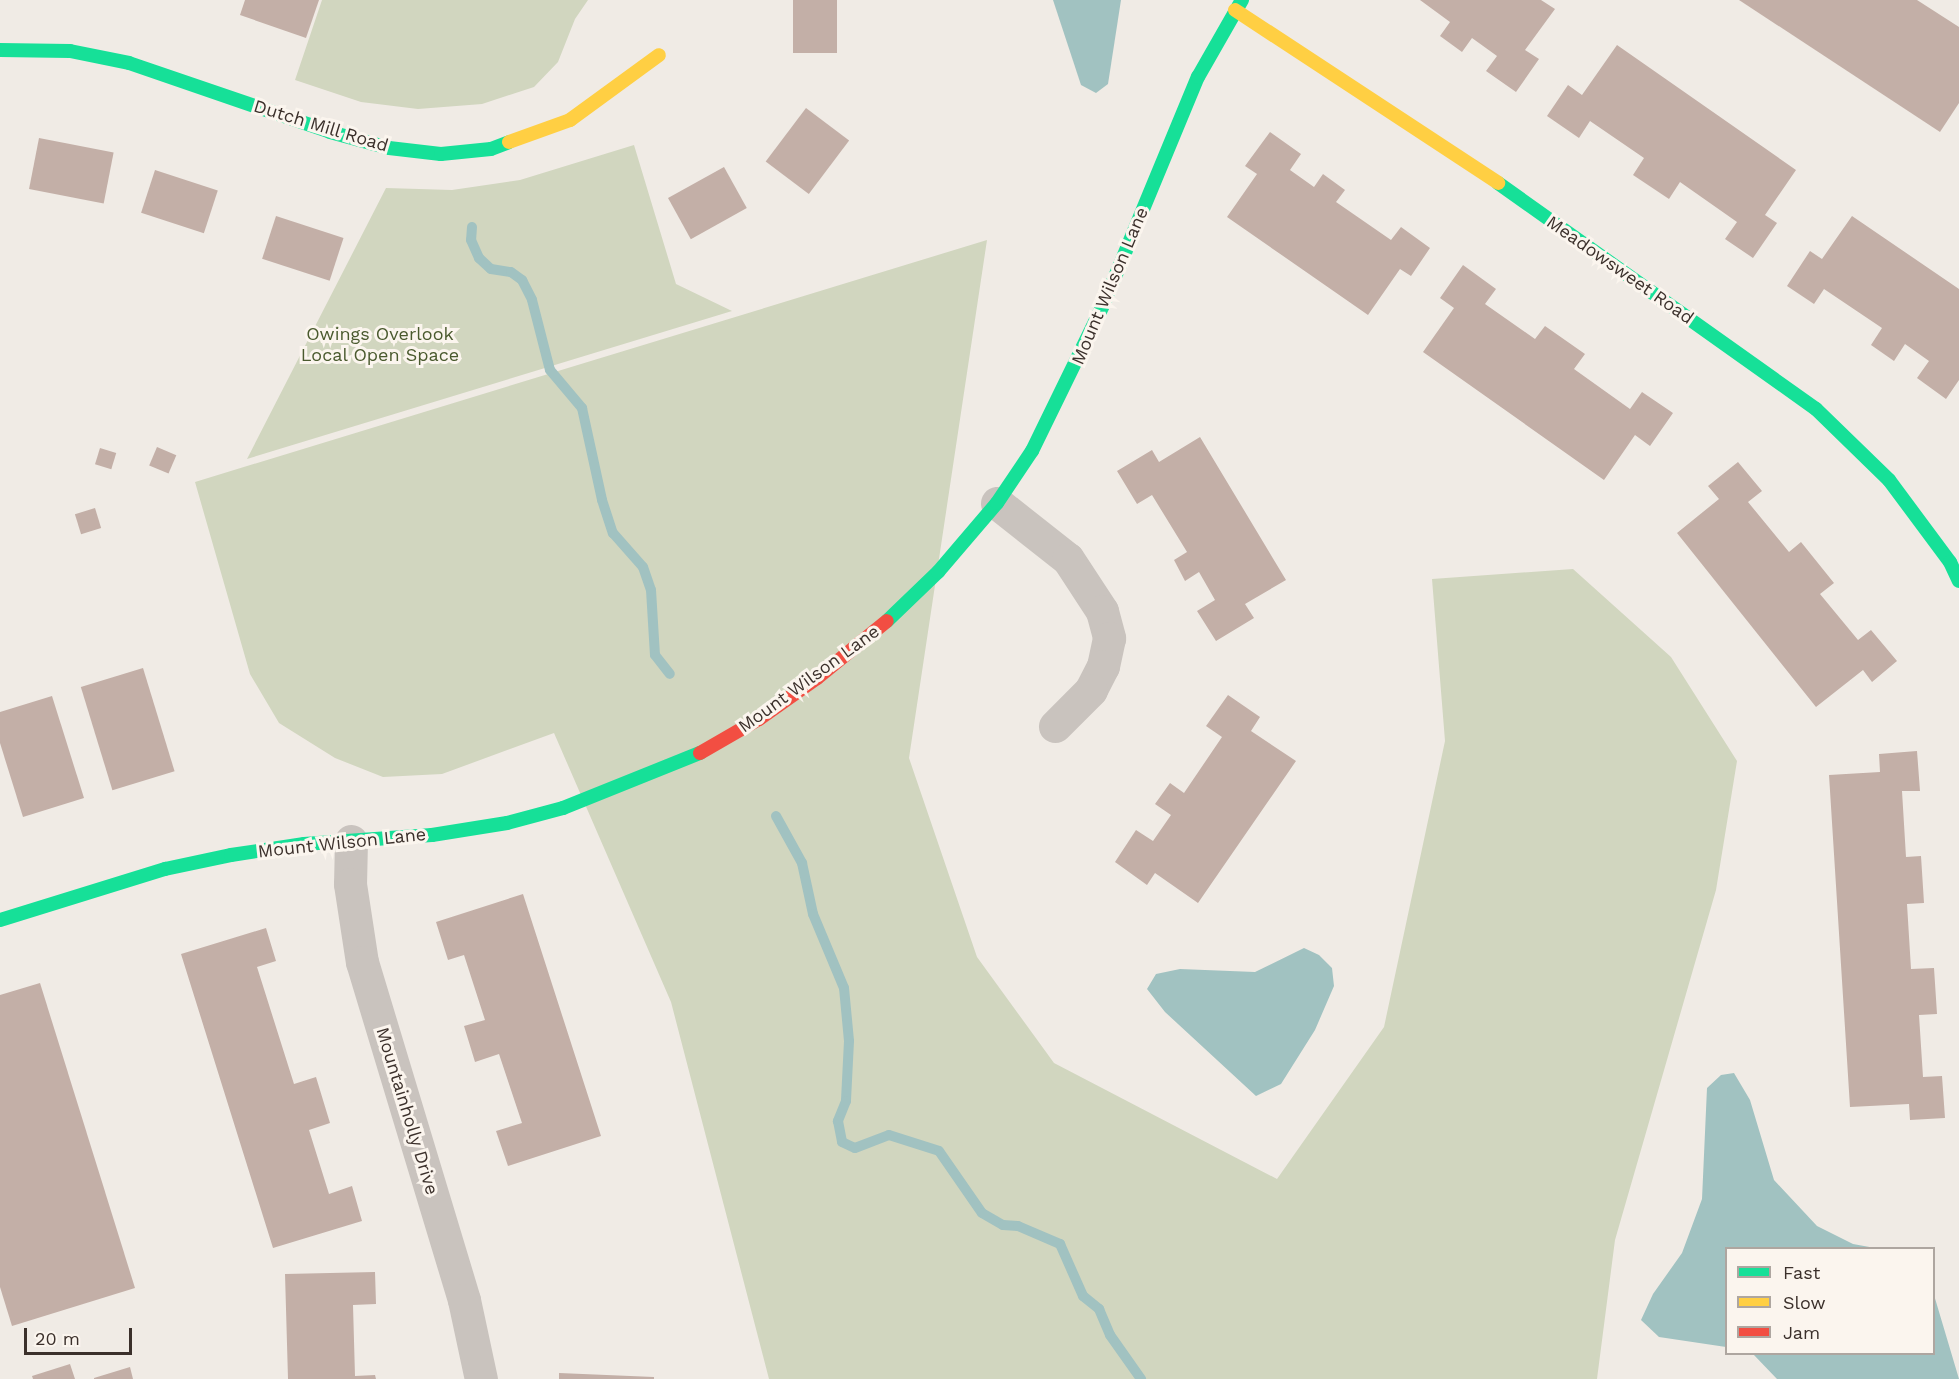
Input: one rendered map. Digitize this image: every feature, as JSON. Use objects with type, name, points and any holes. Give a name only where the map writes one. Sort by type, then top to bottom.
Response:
[{"type":"street","name":"Mount Wilson Lane","points":[[0,920],[165,869],[231,855],[351,841],[432,835],[507,823],[563,808],[692,759],[759,719],[884,624],[938,572],[997,503],[1032,451],[1073,374],[1198,77],[1238,5]]},
{"type":"street","name":"Meadowsweet Road","points":[[1238,5],[1457,154],[1816,409],[1889,480],[1950,562],[1959,581]]},
{"type":"street","name":"Dutch Mill Road","points":[[0,50],[70,51],[129,63],[330,132],[388,148],[441,154],[491,149],[570,120],[658,55]]},
{"type":"street","points":[[997,503],[1068,559],[1102,611],[1109,638],[1103,666],[1091,690],[1055,726]]},
{"type":"street","name":"Mountainholly Drive","points":[[351,841],[350,884],[362,962],[464,1300],[481,1379]]},
{"type":"green space","points":[[322,0],[588,0],[575,19],[558,62],[534,87],[482,104],[418,109],[361,102],[295,80]]},
{"type":"green space","name":"Owings Overlook Local Open Space","points":[[634,145],[676,284],[732,311],[247,459],[386,188],[452,190],[520,180]]},
{"type":"green space","points":[[987,240],[909,758],[977,957],[1054,1063],[1277,1179],[1384,1027],[1445,741],[1432,579],[1573,569],[1671,657],[1737,761],[1716,890],[1615,1240],[1597,1379],[769,1379],[671,1002],[554,733],[442,774],[383,777],[335,758],[279,723],[250,674],[195,482]]},
{"type":"water","points":[[1053,0],[1121,0],[1108,84],[1096,93],[1081,85]]},
{"type":"water","points":[[1304,948],[1319,955],[1332,968],[1334,986],[1315,1030],[1281,1084],[1256,1096],[1165,1012],[1147,989],[1156,974],[1180,969],[1255,972]]},
{"type":"water","points":[[1734,1073],[1750,1100],[1774,1180],[1817,1226],[1853,1244],[1870,1247],[1725,1247],[1725,1347],[1659,1337],[1641,1320],[1653,1294],[1682,1253],[1702,1199],[1707,1088],[1721,1075]]},
{"type":"water","points":[[1935,1298],[1959,1379],[1777,1379],[1754,1355],[1935,1355]]},
{"type":"building","points":[[245,0],[319,0],[306,38],[240,15]]},
{"type":"building","points":[[793,0],[837,0],[837,53],[793,53]]},
{"type":"building","points":[[1420,0],[1541,0],[1555,9],[1525,50],[1539,59],[1516,92],[1486,71],[1497,56],[1472,38],[1462,52],[1440,36],[1450,22]]},
{"type":"building","points":[[1739,0],[1917,0],[1959,27],[1959,103],[1940,132]]},
{"type":"building","points":[[1617,45],[1796,170],[1765,215],[1777,223],[1753,258],[1725,239],[1737,222],[1680,182],[1669,199],[1633,175],[1644,158],[1590,121],[1579,138],[1547,116],[1568,85],[1582,95]]},
{"type":"building","points":[[806,108],[849,140],[809,194],[766,162]]},
{"type":"building","points":[[1270,132],[1301,154],[1290,170],[1314,187],[1323,174],[1345,190],[1336,202],[1391,240],[1401,227],[1430,248],[1411,276],[1400,269],[1368,315],[1227,217],[1257,174],[1245,166]]},
{"type":"building","points":[[39,138],[114,153],[104,204],[29,189]]},
{"type":"building","points":[[724,167],[747,208],[691,239],[668,198]]},
{"type":"building","points":[[155,170],[218,190],[204,233],[141,213]]},
{"type":"building","points":[[276,216],[344,238],[330,281],[262,259]]},
{"type":"building","points":[[1852,216],[1959,289],[1959,380],[1946,399],[1917,378],[1929,361],[1905,344],[1894,361],[1871,345],[1882,328],[1824,289],[1814,304],[1787,286],[1810,251],[1822,259]]},
{"type":"building","points":[[1463,265],[1496,289],[1485,304],[1535,339],[1545,326],[1585,354],[1574,369],[1630,409],[1642,392],[1673,413],[1650,446],[1635,435],[1604,480],[1423,352],[1454,308],[1440,298]]},
{"type":"building","points":[[1200,437],[1286,580],[1245,604],[1254,618],[1216,641],[1197,611],[1215,600],[1199,572],[1185,581],[1174,560],[1187,552],[1152,495],[1137,504],[1117,471],[1152,450],[1159,462]]},
{"type":"building","points":[[157,447],[176,455],[169,474],[149,465]]},
{"type":"building","points":[[100,448],[116,453],[111,469],[95,464]]},
{"type":"building","points":[[1738,462],[1762,491],[1748,502],[1789,552],[1801,542],[1834,583],[1820,594],[1858,640],[1871,630],[1897,661],[1872,682],[1863,670],[1816,707],[1677,533],[1719,499],[1708,486]]},
{"type":"building","points":[[95,508],[101,528],[81,534],[75,514]]},
{"type":"building","points":[[143,668],[175,771],[112,790],[81,687]]},
{"type":"building","points":[[1228,695],[1260,717],[1251,731],[1296,761],[1198,903],[1155,873],[1147,885],[1115,862],[1136,830],[1153,841],[1171,815],[1155,804],[1170,783],[1184,793],[1222,737],[1206,726]]},
{"type":"building","points":[[52,696],[84,798],[23,817],[0,743],[0,712]]},
{"type":"building","points":[[1917,751],[1920,791],[1902,791],[1906,857],[1921,856],[1924,903],[1907,904],[1911,969],[1934,968],[1937,1014],[1919,1015],[1923,1077],[1942,1076],[1945,1118],[1910,1120],[1909,1104],[1850,1107],[1829,775],[1880,772],[1879,754]]},
{"type":"building","points":[[523,894],[601,1136],[508,1166],[496,1131],[522,1123],[499,1054],[475,1062],[464,1026],[485,1020],[464,955],[448,960],[436,922]]},
{"type":"building","points":[[266,928],[276,961],[257,967],[294,1084],[316,1077],[330,1123],[309,1130],[329,1194],[352,1186],[362,1221],[273,1248],[181,954]]},
{"type":"building","points":[[40,983],[135,1288],[12,1326],[0,1287],[0,995]]},
{"type":"building","points":[[375,1272],[376,1304],[353,1305],[355,1376],[375,1375],[376,1379],[288,1379],[285,1274]]},
{"type":"building","points":[[70,1364],[75,1379],[33,1379],[32,1376]]},
{"type":"building","points":[[130,1367],[133,1379],[94,1379],[94,1378]]},
{"type":"building","points":[[559,1373],[654,1377],[654,1379],[559,1379]]},
{"type":"waterway","points":[[472,227],[471,240],[479,258],[491,269],[511,272],[522,280],[532,300],[550,370],[582,408],[602,500],[613,533],[643,567],[651,590],[655,655],[670,674]]},
{"type":"waterway","points":[[776,816],[802,863],[813,914],[844,988],[849,1041],[846,1101],[838,1121],[842,1142],[855,1148],[889,1135],[939,1151],[982,1213],[1003,1225],[1018,1226],[1060,1244],[1083,1296],[1099,1309],[1110,1335],[1141,1379]]},
{"type":"traffic: fast","points":[[887,621],[938,572],[997,503],[1032,451],[1105,301],[1198,77],[1242,0]]},
{"type":"traffic: fast","points":[[0,50],[70,51],[129,63],[330,132],[389,148],[441,154],[491,149],[509,142]]},
{"type":"traffic: fast","points":[[1498,183],[1816,409],[1889,480],[1950,562],[1959,581]]},
{"type":"traffic: fast","points":[[0,920],[165,869],[231,855],[304,844],[432,835],[507,823],[563,808],[700,753]]},
{"type":"traffic: slow","points":[[1235,10],[1498,183]]},
{"type":"traffic: slow","points":[[509,142],[570,120],[659,55]]},
{"type":"traffic: jam","points":[[700,753],[759,719],[817,678],[887,621]]}]
